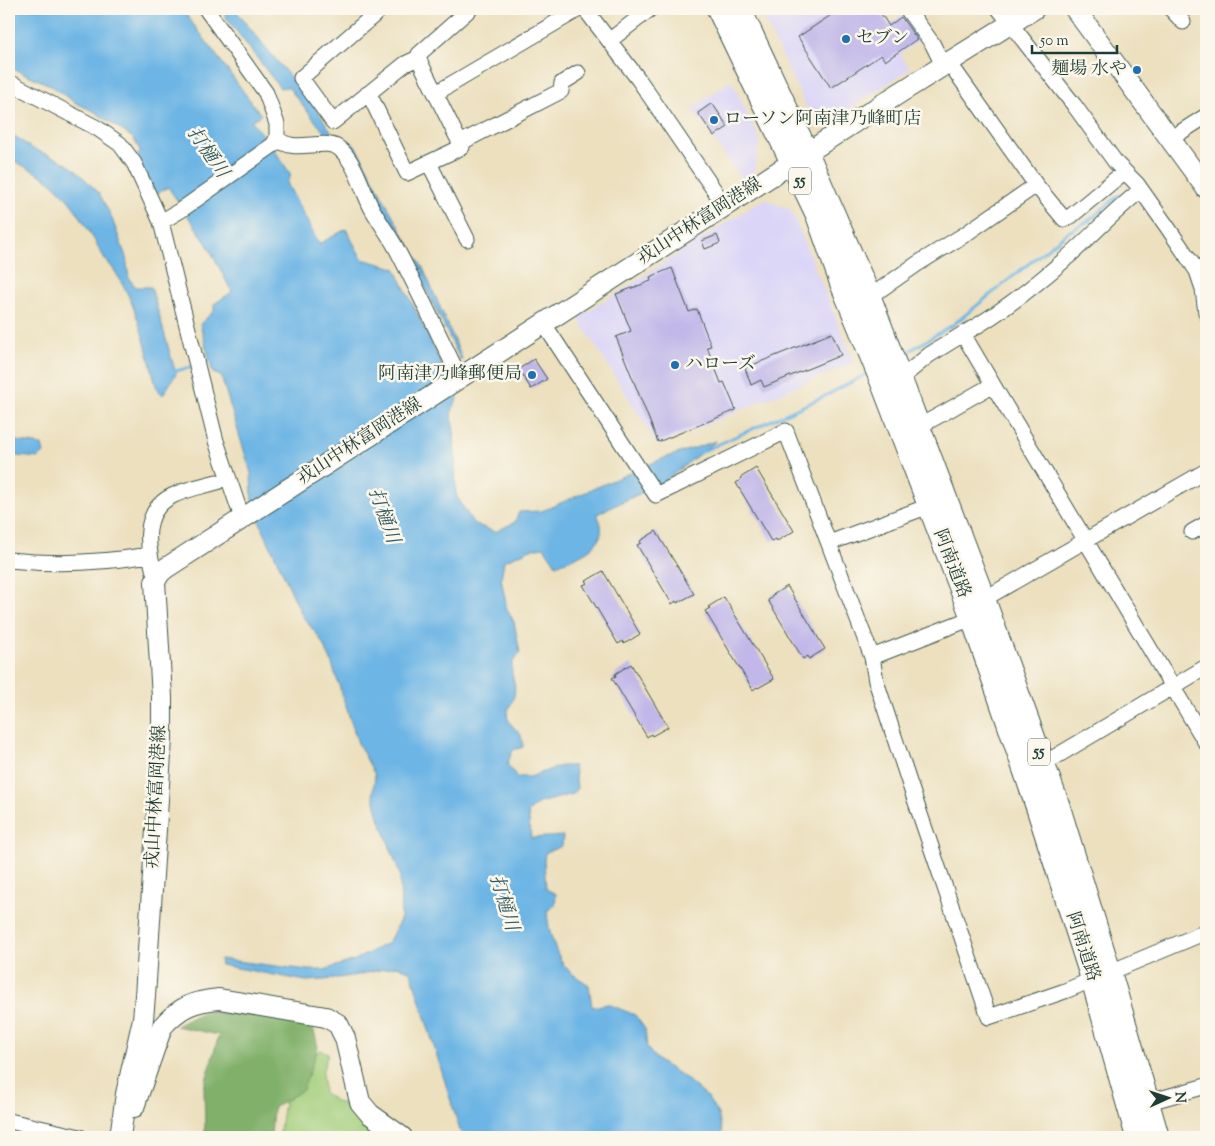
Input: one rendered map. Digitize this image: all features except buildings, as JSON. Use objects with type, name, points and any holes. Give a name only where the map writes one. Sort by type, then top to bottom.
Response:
[{"type":"highway","name":"阿南道路","points":[[718,9],[799,158],[869,295],[880,354]]},
{"type":"highway","name":"阿南道路","points":[[740,9],[799,158],[841,283],[919,426],[1058,804],[1101,976],[1138,1137]]},
{"type":"highway","name":"阿南道路","points":[[894,379],[929,506],[972,618],[1038,810],[1149,1102],[1158,1137]]},
{"type":"main road","name":"戎山中林富岡港線","points":[[120,1134],[126,1094],[143,1019],[162,739],[162,697],[156,579],[166,568],[946,63],[1006,16],[1034,9]]},
{"type":"main road","points":[[1075,9],[1206,188]]},
{"type":"main road","name":"戎山中林富岡港線","points":[[120,1134],[131,1116],[162,1026],[183,1007],[203,1001],[219,1000],[326,1017],[338,1024],[345,1038],[360,1102],[370,1114],[402,1137]]},
{"type":"street","points":[[161,222],[181,210],[275,141],[277,124],[266,94],[206,9]]},
{"type":"street","points":[[381,9],[301,78],[333,122],[405,64],[418,58],[419,54],[470,9]]},
{"type":"street","points":[[436,93],[579,9]]},
{"type":"street","points":[[585,9],[639,80],[724,206]]},
{"type":"street","points":[[609,41],[650,9]]},
{"type":"street","points":[[907,9],[1036,185],[1064,219],[1071,216],[1124,172]]},
{"type":"street","points":[[1171,9],[1183,22]]},
{"type":"street","points":[[1006,16],[1124,172],[1133,178],[1197,271],[1203,290],[1206,313]]},
{"type":"street","points":[[367,94],[372,100],[407,173],[462,147],[418,58]]},
{"type":"street","points":[[460,143],[561,92],[562,83],[578,73]]},
{"type":"street","points":[[9,82],[97,128],[120,144],[134,163],[161,222],[216,441],[246,516]]},
{"type":"street","points":[[1170,139],[1206,116]]},
{"type":"street","points":[[275,141],[289,145],[328,145],[340,148],[344,152],[371,207],[394,245],[457,380]]},
{"type":"street","points":[[429,163],[467,240]]},
{"type":"street","points":[[869,295],[964,235],[1036,185]]},
{"type":"street","points":[[894,379],[915,368],[929,355],[994,317],[1062,262],[1141,190]]},
{"type":"street","points":[[544,324],[656,495],[786,431],[872,657],[876,681],[989,1017],[1101,976],[1206,932]]},
{"type":"street","points":[[963,334],[1206,743]]},
{"type":"street","points":[[919,426],[946,413],[959,403],[993,384]]},
{"type":"street","points":[[872,657],[972,618],[984,599],[1206,471]]},
{"type":"street","points":[[156,579],[143,556],[148,529],[157,508],[171,496],[217,482]]},
{"type":"street","points":[[829,543],[929,506]]},
{"type":"street","points":[[1192,532],[1206,524]]},
{"type":"street","points":[[9,560],[40,563],[90,563],[143,556]]},
{"type":"street","points":[[1043,762],[1206,667]]},
{"type":"street","points":[[143,1019],[162,1026]]},
{"type":"street","points":[[1149,1102],[1206,1086]]},
{"type":"street","points":[[9,1121],[80,1137]]},
{"type":"shaded area","points":[[759,9],[880,9],[890,24],[905,13],[922,38],[900,54],[910,69],[835,118],[807,108]]},
{"type":"shaded area","points":[[731,80],[760,140],[754,172],[741,178],[692,109]]},
{"type":"shaded area","points":[[764,199],[791,210],[854,362],[658,445],[578,318]]},
{"type":"green space","points":[[203,1012],[257,1013],[313,1027],[318,1047],[303,1090],[273,1108],[271,1137],[203,1137],[205,1131],[204,1087],[219,1035],[176,1026]]},
{"type":"green space","points":[[320,1050],[328,1053],[322,1073],[324,1093],[338,1103],[353,1103],[371,1128],[373,1137],[279,1137],[283,1108],[292,1079]]},
{"type":"water","name":"打樋川","points":[[9,9],[88,9],[92,11],[94,9],[182,9],[261,115],[251,121],[274,149],[291,175],[287,183],[319,244],[346,229],[362,259],[395,268],[458,398],[451,413],[454,431],[456,495],[473,523],[495,532],[515,522],[519,512],[542,511],[664,458],[716,441],[662,483],[597,514],[601,524],[601,533],[598,540],[579,556],[556,565],[544,547],[531,549],[504,561],[501,578],[507,609],[514,622],[520,653],[512,664],[515,691],[507,715],[512,725],[520,733],[523,747],[513,750],[507,764],[517,777],[530,777],[560,766],[574,766],[577,788],[573,794],[539,803],[528,812],[531,838],[563,836],[562,846],[545,853],[544,861],[546,889],[556,894],[555,905],[547,911],[556,950],[569,971],[589,985],[592,1007],[608,1004],[635,1015],[645,1029],[647,1048],[657,1060],[684,1077],[707,1097],[718,1114],[722,1132],[719,1137],[462,1137],[411,972],[397,966],[358,975],[306,981],[221,965],[220,959],[308,970],[324,970],[355,960],[388,943],[401,918],[400,874],[379,817],[373,793],[375,775],[358,743],[330,658],[319,637],[303,617],[252,503],[251,473],[221,376],[213,373],[200,324],[214,311],[214,304],[232,292],[207,244],[168,187],[155,195],[136,156],[141,152],[133,138],[50,85],[9,67]]},
{"type":"water","points":[[225,9],[236,9],[317,110],[333,134],[355,145],[423,268],[462,358],[461,361],[413,263],[352,152],[339,142],[328,137],[288,87],[280,88],[225,16]]},
{"type":"water","points":[[9,132],[31,148],[61,160],[76,170],[99,193],[111,216],[126,257],[129,279],[136,287],[151,287],[176,374],[163,395],[157,389],[144,338],[132,303],[124,287],[105,259],[83,220],[63,194],[45,178],[9,158]]},
{"type":"water","points":[[9,440],[42,445],[44,453],[39,458],[9,455]]},
{"type":"waterway","points":[[901,356],[954,324],[1068,232],[1087,222],[1119,195]]},
{"type":"waterway","points":[[200,364],[213,358]]},
{"type":"waterway","points":[[171,372],[192,367]]},
{"type":"waterway","points":[[699,453],[823,397],[869,373]]},
{"type":"place","name":"セブン","points":[[846,39]]},
{"type":"place","name":"麺場 水や","points":[[1137,70]]},
{"type":"place","name":"ローソン阿南津乃峰町店","points":[[714,120]]},
{"type":"place","name":"ハローズ","points":[[675,365]]},
{"type":"place","name":"阿南津乃峰郵便局","points":[[532,375]]}]
